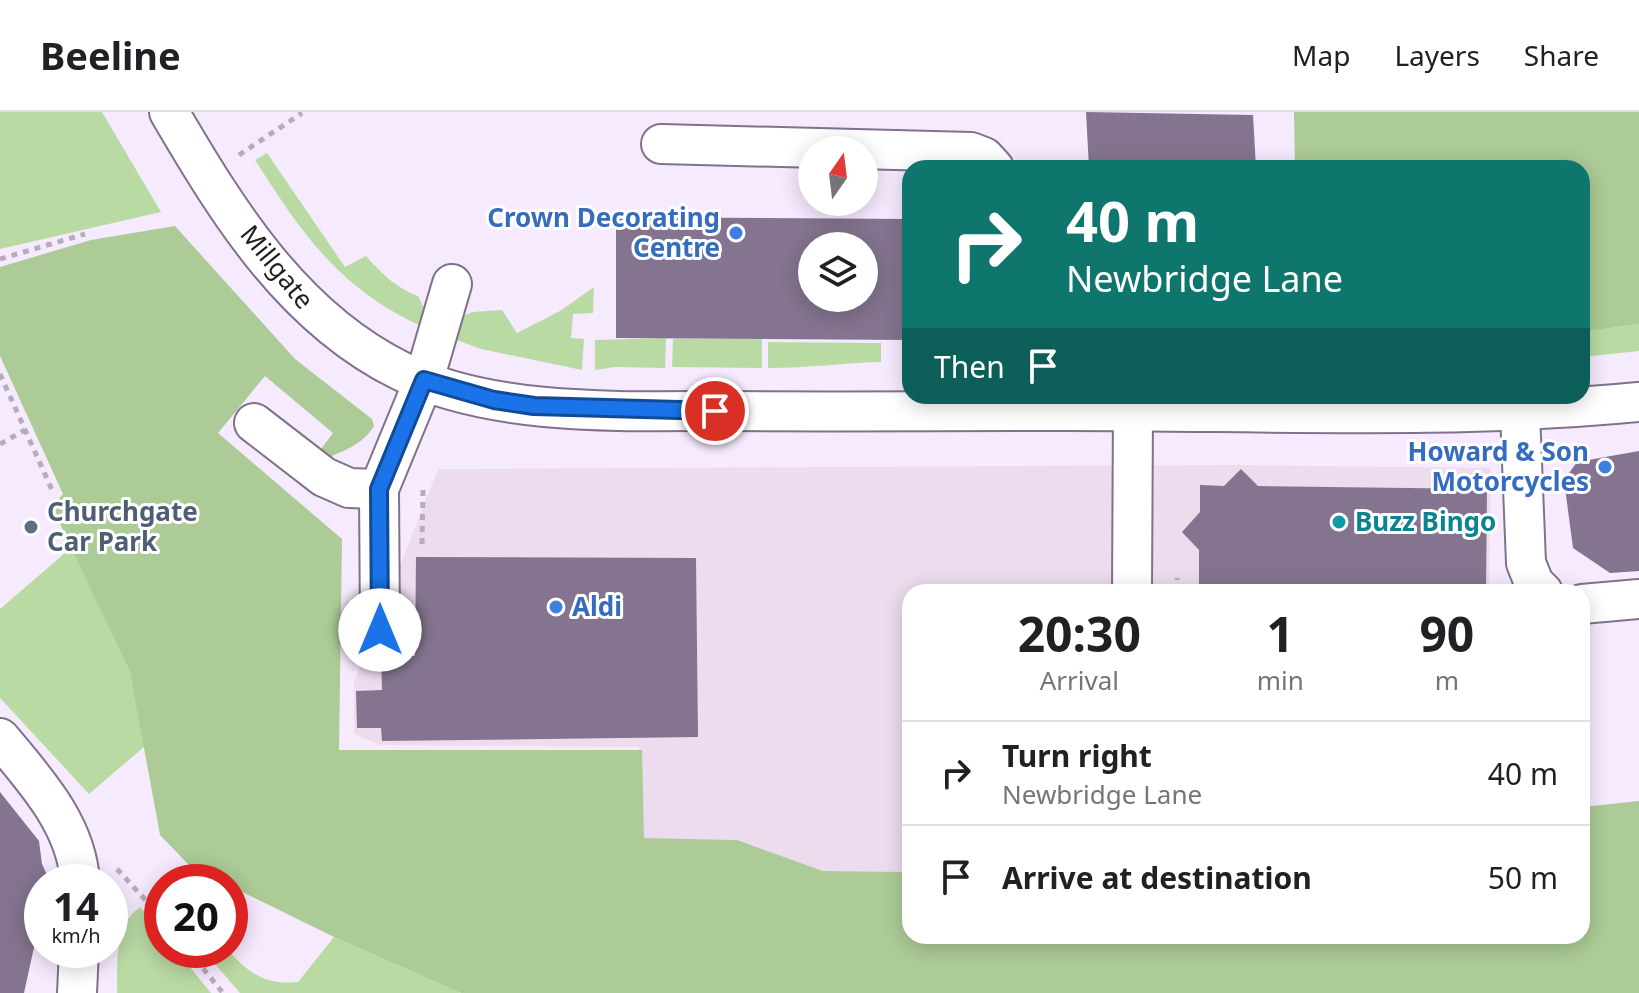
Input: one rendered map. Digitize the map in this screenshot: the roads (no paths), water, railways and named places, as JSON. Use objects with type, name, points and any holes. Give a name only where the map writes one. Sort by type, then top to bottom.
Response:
[{"type":"street","name":"Millgate","points":[[169,112],[275,272],[311,310],[348,341],[403,372],[424,380],[507,402],[627,411],[956,404]]},
{"type":"street","points":[[661,144],[971,152],[987,160]]},
{"type":"street","points":[[380,630],[379,489],[424,380],[452,284]]},
{"type":"street","name":"Millgate","points":[[1022,404],[1133,410],[1261,404],[1520,412],[1639,402]]},
{"type":"street","points":[[1132,584],[1133,410]]},
{"type":"street","points":[[1520,412],[1526,563],[1535,584]]},
{"type":"street","points":[[254,423],[324,477],[349,488],[379,489]]},
{"type":"street","points":[[1590,603],[1639,599]]},
{"type":"street","points":[[0,738],[44,793],[65,826],[76,864]]},
{"type":"street","points":[[77,993],[78,968]]},
{"type":"place","name":"Crown Decorating Centre","points":[[736,233]]},
{"type":"place","name":"Howard & Son Motorcycles","points":[[1605,467]]},
{"type":"place","name":"Buzz Bingo","points":[[1339,522]]},
{"type":"place","name":"Churchgate Car Park","points":[[31,527]]},
{"type":"place","name":"Aldi","points":[[556,607]]}]
